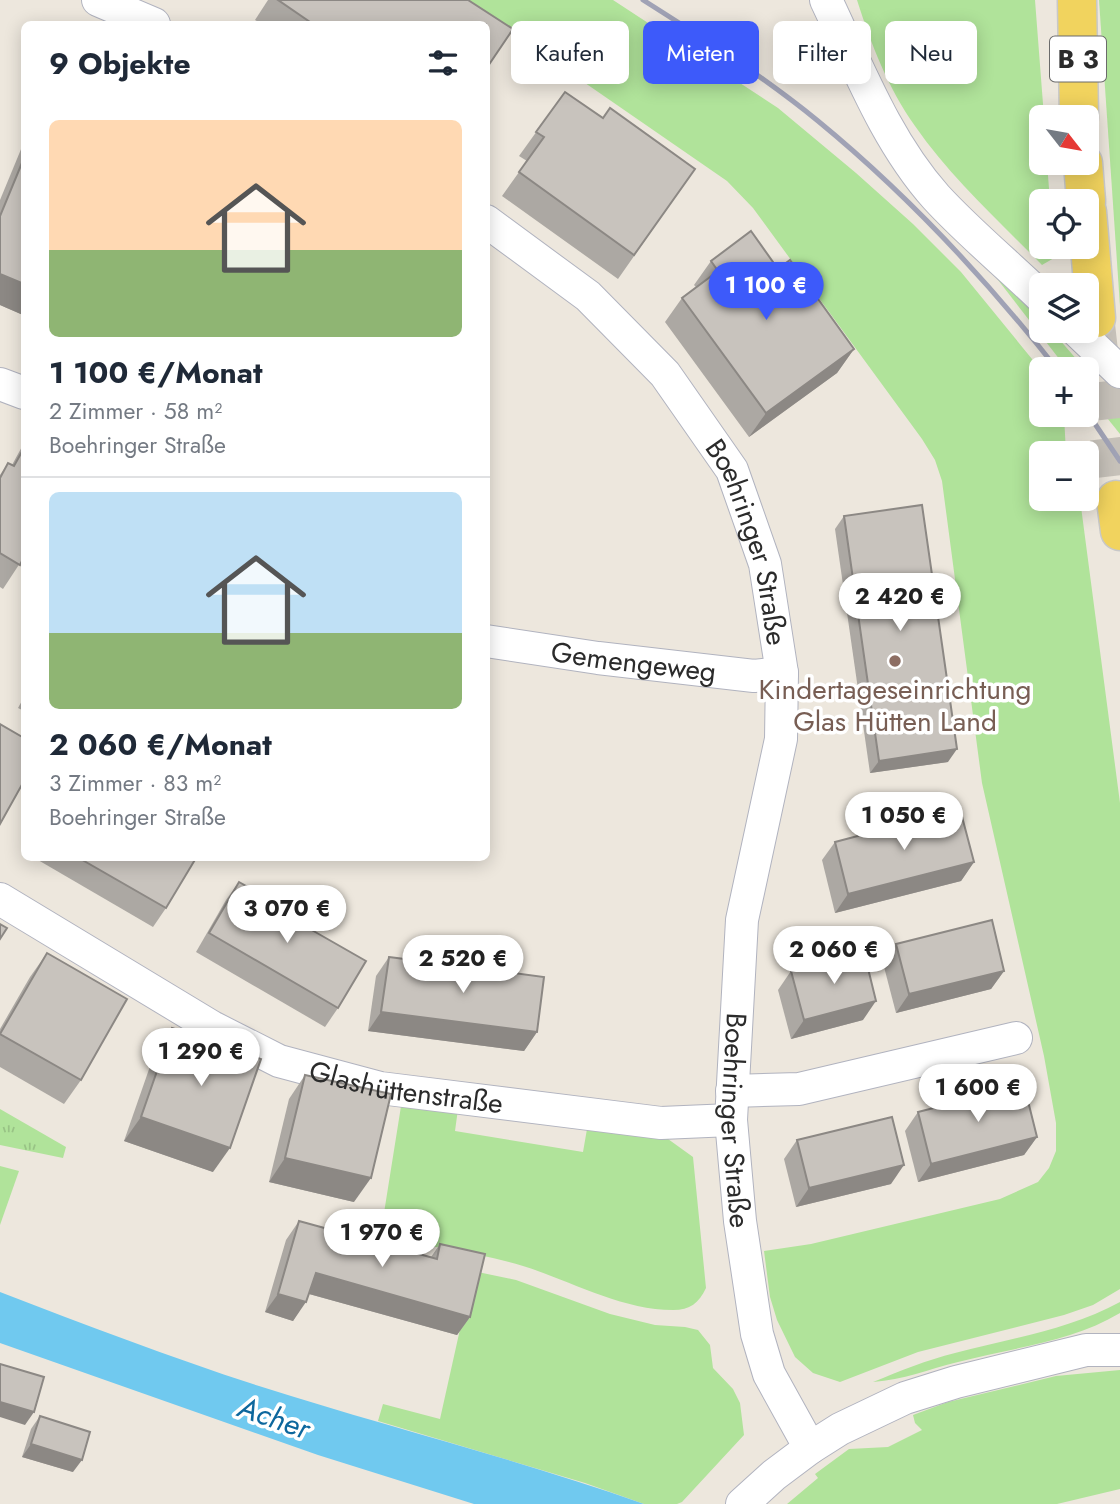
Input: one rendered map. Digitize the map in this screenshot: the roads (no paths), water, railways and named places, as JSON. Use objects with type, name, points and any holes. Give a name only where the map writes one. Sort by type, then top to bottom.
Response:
[{"type":"main road","name":"B 3","points":[[1077,0],[1079,105]]},
{"type":"street","points":[[98,0],[147,21]]},
{"type":"street","points":[[826,0],[878,110],[905,156],[936,196],[1029,285]]},
{"type":"street","name":"Boehringer Straße","points":[[490,224],[588,296],[665,374],[732,470],[765,564],[782,673],[781,739],[742,920],[731,1105],[740,1221],[757,1334],[769,1374],[810,1448]]},
{"type":"street","points":[[1099,342],[1120,372]]},
{"type":"street","points":[[0,384],[21,392]]},
{"type":"street","name":"Gemengeweg","points":[[490,643],[754,676],[782,673]]},
{"type":"street","name":"Glashüttenstraße","points":[[0,899],[212,1027],[279,1061],[380,1088],[661,1122],[1016,1038]]},
{"type":"street","points":[[1086,1350],[1120,1331]]},
{"type":"street","points":[[742,1504],[810,1448],[840,1429],[905,1398],[956,1382],[1086,1350],[1120,1350]]},
{"type":"water","name":"Acher","points":[[0,1292],[226,1375],[549,1472],[644,1504],[474,1504],[318,1455],[0,1343]]},
{"type":"tunnel","points":[[1098,343],[1116,500]]},
{"type":"railway","points":[[643,0],[754,73],[797,104],[851,149],[914,208],[974,270],[1047,357]]},
{"type":"railway","points":[[1097,427],[1120,461]]},
{"type":"place","name":"Kindertageseinrichtung Glas Hütten Land","points":[[895,661]]}]
